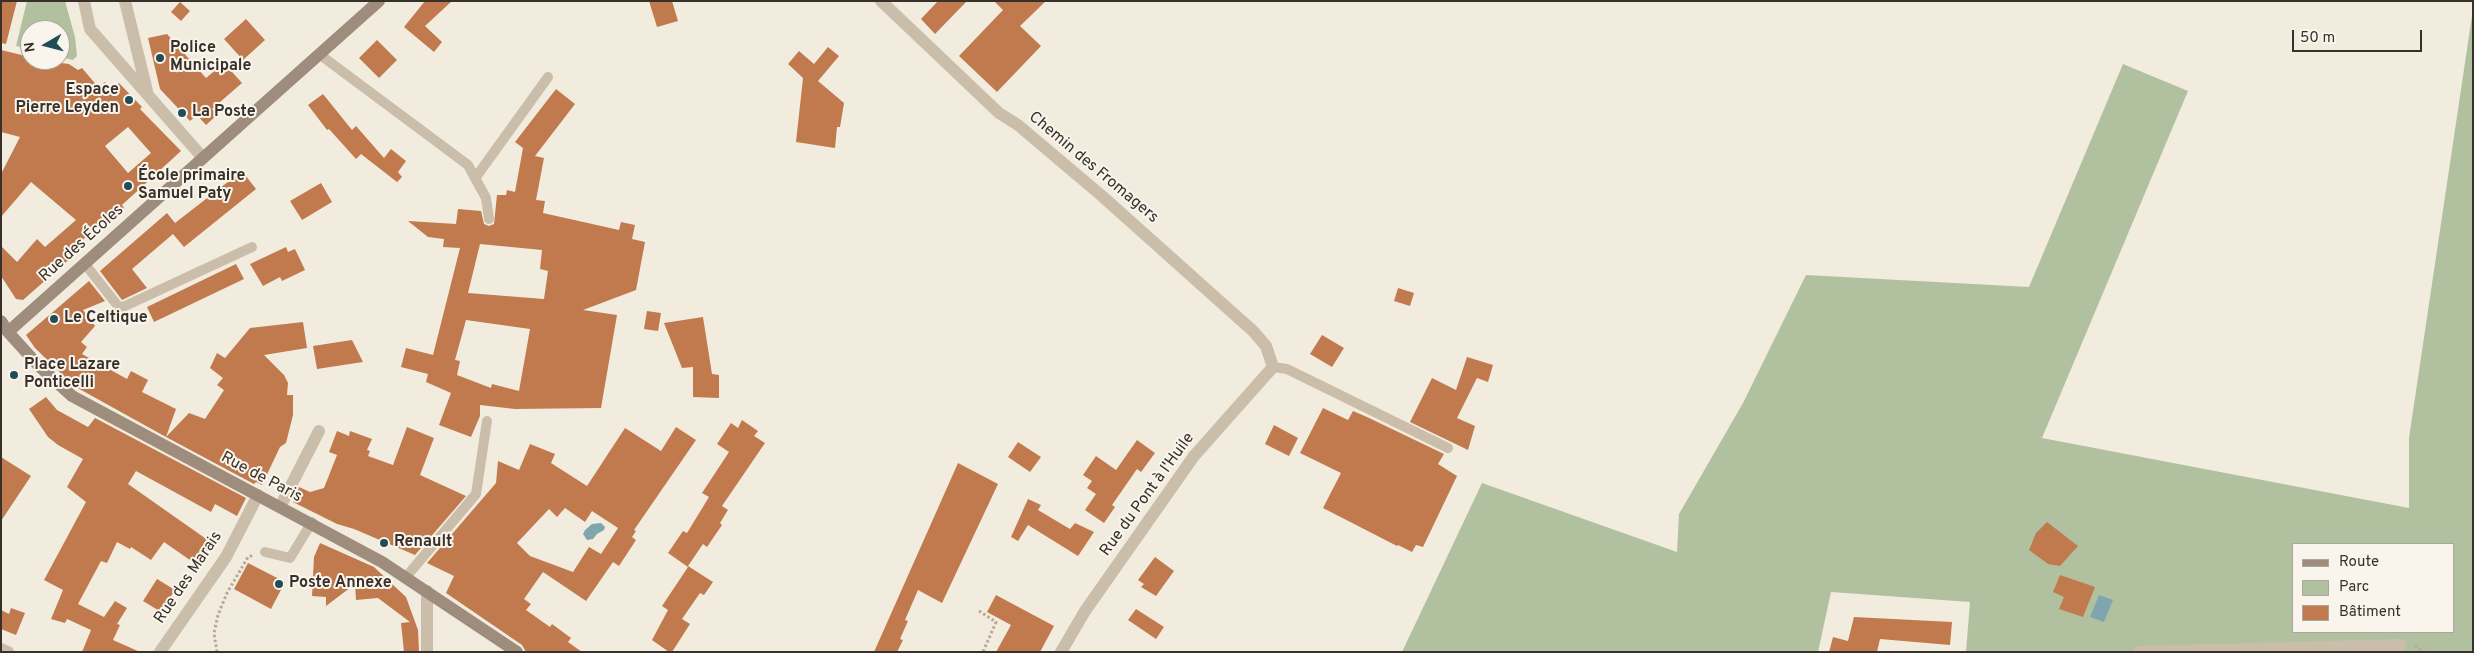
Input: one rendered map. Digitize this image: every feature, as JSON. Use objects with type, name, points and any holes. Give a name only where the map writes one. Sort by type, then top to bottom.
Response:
[{"type":"street","points":[[84,1],[90,29],[203,158]]},
{"type":"street","points":[[125,1],[147,93]]},
{"type":"street","name":"Rue des Écoles","points":[[5,335],[379,1]]},
{"type":"street","name":"Chemin des Fromagers","points":[[881,1],[998,113],[1018,125],[1102,196],[1254,331],[1266,346],[1273,367]]},
{"type":"street","name":"Rue de Paris","points":[[1,321],[5,335],[72,396],[280,507],[312,522],[427,591],[517,652]]},
{"type":"street","name":"Rue du Pont à l'Huile","points":[[1061,652],[1085,611],[1194,456],[1273,367]]},
{"type":"street","points":[[280,507],[319,431]]},
{"type":"street","name":"Rue des Marais","points":[[160,652],[226,557],[258,495]]},
{"type":"street","points":[[427,591],[427,652]]},
{"type":"street","points":[[2140,652],[2401,645]]},
{"type":"street","points":[[1,649],[8,652]]},
{"type":"lane","points":[[319,54],[468,165],[486,198],[489,219]]},
{"type":"lane","points":[[476,177],[548,78]]},
{"type":"lane","points":[[85,264],[102,282],[118,306],[123,307],[252,247]]},
{"type":"lane","points":[[1273,367],[1287,369],[1448,448]]},
{"type":"lane","points":[[406,578],[476,494],[486,421]]},
{"type":"lane","points":[[265,552],[290,558],[312,522]]},
{"type":"path","points":[[217,652],[214,634],[227,593],[248,557],[265,552]]},
{"type":"path","points":[[978,611],[996,622],[984,652]]},
{"type":"green space","points":[[27,1],[65,1],[75,37],[77,56],[73,60],[70,59],[70,20],[22,20]]},
{"type":"green space","points":[[2473,9],[2473,652],[1966,652],[1970,602],[1831,592],[1818,652],[1402,652],[1482,483],[1677,552],[1679,514],[1743,403],[1806,275],[2029,287],[2123,64],[2188,91],[2042,438],[2409,508],[2409,438]]},
{"type":"green space","points":[[20,30],[20,47],[16,46]]},
{"type":"water","points":[[601,523],[605,527],[604,530],[593,539],[587,540],[583,534],[585,530],[592,524]]},
{"type":"water","points":[[2099,595],[2113,600],[2104,622],[2090,617]]},
{"type":"building","points":[[1,1],[17,1],[6,44],[1,43]]},
{"type":"building","points":[[425,1],[452,1],[425,26],[442,42],[434,52],[404,27]]},
{"type":"building","points":[[649,1],[672,1],[678,21],[657,27]]},
{"type":"building","points":[[938,1],[967,1],[935,34],[921,19]]},
{"type":"building","points":[[994,1],[1046,1],[1020,26],[1041,46],[997,92],[959,56],[1003,10]]},
{"type":"building","points":[[180,2],[190,11],[181,21],[171,12]]},
{"type":"building","points":[[246,19],[265,40],[243,60],[224,39]]},
{"type":"building","points":[[167,34],[206,78],[224,63],[242,83],[212,109],[217,115],[206,125],[197,115],[190,121],[160,89],[148,38]]},
{"type":"building","points":[[377,40],[397,60],[379,78],[359,58]]},
{"type":"building","points":[[828,47],[839,56],[818,81],[844,103],[840,127],[837,127],[835,148],[796,142],[803,78],[788,64],[799,51],[814,64]]},
{"type":"building","points":[[1,50],[20,55],[20,70],[70,70],[70,65],[78,70],[82,68],[99,88],[105,82],[112,89],[119,83],[142,107],[140,109],[181,151],[122,205],[124,208],[108,222],[106,219],[77,245],[81,249],[23,300],[16,299],[1,276],[1,246],[17,262],[37,239],[45,247],[76,220],[31,182],[1,217],[1,174],[20,137],[1,132]],"holes":[[[128,127],[151,153],[128,173],[105,146]]]},
{"type":"building","points":[[556,89],[575,104],[535,156],[544,158],[536,200],[545,201],[543,213],[619,230],[621,222],[635,225],[632,239],[645,242],[636,290],[583,310],[617,315],[601,408],[515,409],[480,405],[480,416],[471,437],[439,425],[451,393],[426,382],[428,374],[401,367],[406,348],[433,355],[460,248],[443,247],[444,239],[428,237],[408,221],[456,224],[458,209],[481,211],[484,224],[489,226],[494,224],[497,195],[506,195],[507,190],[515,192],[523,148],[515,142]],"holes":[[[480,244],[542,250],[540,269],[548,271],[544,299],[468,293]],[[466,320],[530,329],[519,391],[492,384],[491,388],[457,375],[460,361],[455,360]]]},
{"type":"building","points":[[323,94],[352,130],[356,126],[384,158],[391,149],[406,161],[398,172],[402,177],[397,182],[361,154],[356,159],[329,129],[327,130],[308,105]]},
{"type":"building","points":[[242,171],[256,189],[184,247],[173,234],[132,269],[147,288],[122,300],[100,271],[167,213],[175,223]]},
{"type":"building","points":[[321,183],[332,202],[302,220],[290,201]]},
{"type":"building","points":[[286,247],[288,252],[295,249],[305,270],[282,281],[280,277],[263,286],[250,264]]},
{"type":"building","points":[[236,264],[244,279],[154,322],[147,307]]},
{"type":"building","points":[[89,281],[105,301],[83,310],[95,326],[81,342],[87,347],[82,354],[127,379],[131,371],[148,380],[142,392],[176,409],[166,437],[74,386],[35,348],[26,335]]},
{"type":"building","points":[[1398,288],[1414,293],[1410,306],[1394,301]]},
{"type":"building","points":[[647,311],[661,313],[658,331],[644,329]]},
{"type":"building","points":[[703,317],[712,374],[719,375],[719,398],[693,397],[693,367],[682,368],[664,323]]},
{"type":"building","points":[[303,322],[307,348],[264,355],[284,375],[288,383],[287,395],[293,395],[293,415],[286,443],[280,447],[262,485],[256,482],[254,484],[166,437],[189,413],[205,419],[224,390],[217,385],[223,378],[210,368],[217,353],[225,358],[250,328]]},
{"type":"building","points":[[1322,335],[1344,348],[1332,367],[1310,354]]},
{"type":"building","points":[[352,340],[363,362],[317,369],[313,346]]},
{"type":"building","points":[[1467,357],[1493,365],[1488,382],[1477,378],[1457,418],[1475,426],[1468,450],[1410,422],[1432,378],[1456,390]]},
{"type":"building","points":[[46,397],[57,410],[88,427],[95,418],[246,498],[237,516],[215,504],[211,512],[136,471],[128,484],[212,543],[197,565],[164,542],[151,560],[131,547],[130,549],[117,542],[107,563],[101,561],[78,604],[104,617],[115,601],[127,608],[117,624],[120,625],[113,640],[140,652],[82,652],[91,630],[67,619],[65,623],[51,619],[63,590],[44,580],[86,502],[67,487],[83,459],[48,437],[29,409]]},
{"type":"building","points":[[1323,408],[1348,420],[1353,411],[1444,454],[1438,464],[1457,476],[1423,547],[1416,545],[1412,552],[1323,508],[1341,473],[1300,453]]},
{"type":"building","points":[[742,420],[758,431],[754,436],[765,443],[722,506],[728,510],[720,523],[722,525],[707,547],[703,544],[688,566],[713,582],[704,595],[700,593],[682,619],[690,624],[672,652],[669,652],[652,640],[668,610],[662,606],[688,567],[668,553],[683,531],[687,533],[709,497],[702,493],[729,452],[717,444],[731,423],[738,428]]},
{"type":"building","points":[[1274,425],[1298,438],[1289,456],[1265,444]]},
{"type":"building","points":[[407,427],[434,438],[420,475],[466,496],[415,555],[354,529],[337,524],[293,502],[299,487],[310,492],[324,488],[337,455],[329,452],[337,431],[349,436],[350,431],[372,439],[367,450],[370,451],[368,456],[393,465]]},
{"type":"building","points":[[676,427],[696,440],[634,530],[636,531],[632,537],[636,540],[619,566],[613,562],[586,601],[543,572],[524,599],[531,604],[526,610],[550,627],[552,624],[571,638],[568,642],[582,652],[526,652],[522,645],[446,593],[454,576],[427,563],[496,483],[498,461],[519,470],[530,444],[555,454],[551,463],[587,486],[625,428],[661,451]],"holes":[[[565,508],[585,522],[592,511],[618,528],[601,554],[589,547],[573,572],[530,556],[517,543],[549,509],[557,517]]]},
{"type":"building","points":[[1137,440],[1155,453],[1141,472],[1137,469],[1112,505],[1115,507],[1104,523],[1085,510],[1096,494],[1087,488],[1092,481],[1083,475],[1096,456],[1116,470]]},
{"type":"building","points":[[1018,442],[1041,457],[1030,472],[1008,457]]},
{"type":"building","points":[[1,457],[31,476],[1,521]]},
{"type":"building","points":[[958,463],[998,484],[942,603],[918,590],[905,620],[908,621],[900,639],[903,640],[897,652],[874,652]]},
{"type":"building","points":[[1028,499],[1041,505],[1038,510],[1070,529],[1075,523],[1094,532],[1078,556],[1028,525],[1018,541],[1011,537]]},
{"type":"building","points":[[2047,522],[2078,546],[2060,566],[2048,564],[2029,550],[2036,533]]},
{"type":"building","points":[[320,543],[374,567],[406,597],[418,630],[419,652],[404,652],[401,623],[410,622],[378,598],[356,600],[355,584],[326,606],[326,597],[312,596],[314,557]]},
{"type":"building","points":[[1155,557],[1174,571],[1156,596],[1141,587],[1144,584],[1138,580]]},
{"type":"building","points":[[248,563],[285,582],[271,609],[234,589]]},
{"type":"building","points":[[2060,575],[2095,587],[2083,617],[2059,609],[2064,597],[2053,592]]},
{"type":"building","points":[[157,579],[175,590],[161,612],[143,601]]},
{"type":"building","points":[[996,595],[1054,626],[1040,652],[996,652],[1011,625],[987,612]]},
{"type":"building","points":[[11,608],[25,613],[16,635],[1,629],[1,610],[9,614]]},
{"type":"building","points":[[1136,609],[1164,627],[1156,639],[1128,620]]},
{"type":"building","points":[[1854,617],[1952,622],[1950,645],[1880,639],[1877,652],[1829,652],[1833,637],[1848,641]]},
{"type":"place","name":"Police Municipale","points":[[160,58]]},
{"type":"place","name":"Espace Pierre Leyden","points":[[129,100]]},
{"type":"place","name":"La Poste","points":[[182,113]]},
{"type":"place","name":"École primaire Samuel Paty","points":[[128,186]]},
{"type":"place","name":"Le Celtique","points":[[54,319]]},
{"type":"place","name":"Place Lazare Ponticelli","points":[[14,375]]},
{"type":"place","name":"Renault","points":[[384,543]]},
{"type":"place","name":"Poste Annexe","points":[[279,584]]}]
